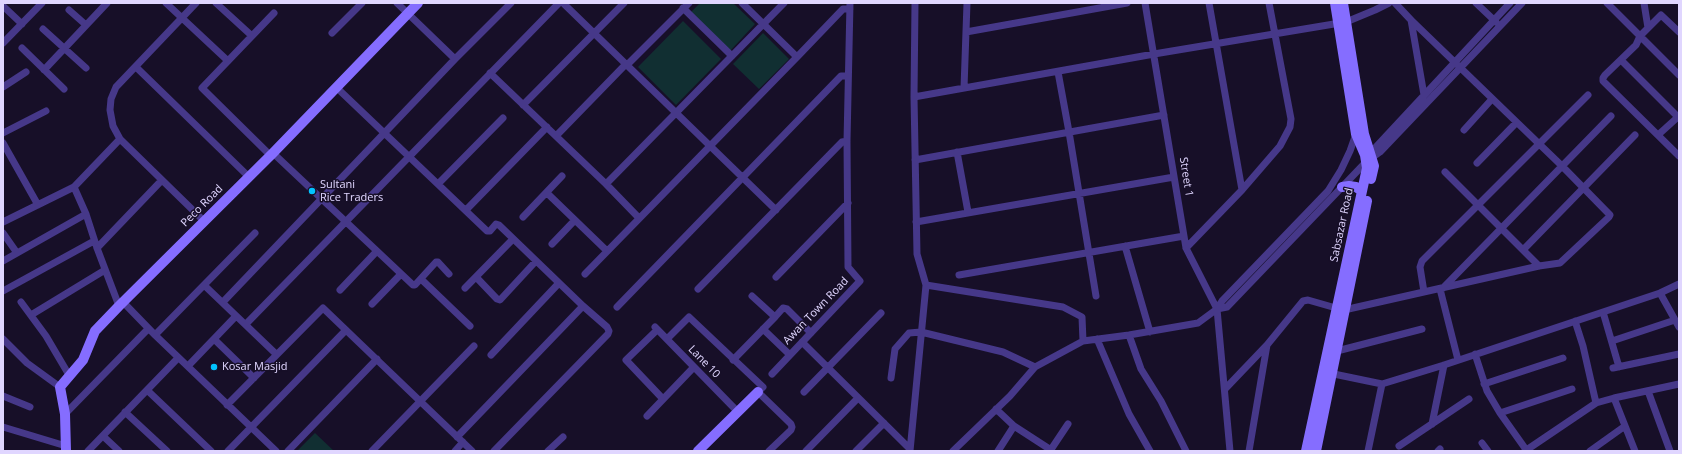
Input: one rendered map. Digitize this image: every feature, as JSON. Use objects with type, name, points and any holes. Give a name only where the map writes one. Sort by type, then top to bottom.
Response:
[{"type":"street","points":[[3,43],[42,3]]},
{"type":"street","points":[[44,70],[107,3]]},
{"type":"street","points":[[166,3],[228,61]]},
{"type":"street","points":[[196,3],[116,87],[110,104],[113,126],[120,139],[204,221]]},
{"type":"street","points":[[216,3],[252,36]]},
{"type":"street","points":[[332,33],[362,3]]},
{"type":"street","points":[[397,3],[455,58]]},
{"type":"street","name":"Peco Road","points":[[60,386],[83,360],[95,331],[272,154],[418,3]]},
{"type":"street","points":[[223,302],[455,58],[511,3]]},
{"type":"street","points":[[246,324],[408,156],[559,3]]},
{"type":"street","points":[[563,3],[776,210]]},
{"type":"street","points":[[523,105],[624,3]]},
{"type":"street","points":[[742,3],[797,57]]},
{"type":"street","points":[[606,184],[784,3]]},
{"type":"street","points":[[907,449],[926,285],[917,254],[914,97],[915,3]]},
{"type":"street","points":[[964,88],[967,3]]},
{"type":"street","points":[[966,32],[1127,3]]},
{"type":"street","name":"Street 1","points":[[1145,3],[1186,248],[1217,309],[1230,451]]},
{"type":"street","points":[[1209,3],[1242,190]]},
{"type":"street","points":[[1186,248],[1242,190],[1280,146],[1290,127],[1291,119],[1269,3]]},
{"type":"street","name":"Sabsazar Road","points":[[1328,373],[1369,157],[1356,134],[1342,22],[1335,3]]},
{"type":"street","points":[[1316,451],[1320,411],[1328,373],[1337,351],[1340,309],[1374,166],[1369,157],[1342,22],[1343,3]]},
{"type":"street","points":[[914,97],[1342,22],[1375,10],[1389,3]]},
{"type":"street","points":[[1225,390],[1267,345],[1303,301],[1308,300],[1340,309],[1539,266],[1560,263],[1564,261],[1610,215],[1395,3]]},
{"type":"street","points":[[1476,3],[1500,26]]},
{"type":"street","points":[[953,451],[1010,396],[1035,367],[1083,341],[1150,332],[1198,322],[1217,309],[1227,307],[1342,187],[1424,95],[1510,3]]},
{"type":"street","points":[[1369,157],[1460,68],[1522,3]]},
{"type":"street","points":[[1607,3],[1679,75]]},
{"type":"street","points":[[1644,3],[1648,28]]},
{"type":"street","points":[[3,6],[22,24]]},
{"type":"street","points":[[556,136],[686,6],[732,56]]},
{"type":"street","points":[[585,274],[843,9],[850,6],[847,141],[848,202],[776,277]]},
{"type":"street","points":[[69,10],[86,25]]},
{"type":"street","points":[[274,13],[202,86],[202,89],[414,285],[436,262],[438,262],[449,274]]},
{"type":"street","points":[[1679,32],[1661,15],[1640,36],[1636,44],[1603,78],[1603,81],[1679,156]]},
{"type":"street","points":[[1411,20],[1424,95]]},
{"type":"street","points":[[43,29],[86,68]]},
{"type":"street","points":[[22,48],[64,89]]},
{"type":"street","points":[[1620,60],[1679,117],[1658,135]]},
{"type":"street","points":[[136,67],[249,177]]},
{"type":"street","points":[[3,87],[26,72]]},
{"type":"street","points":[[1058,72],[1096,296]]},
{"type":"street","points":[[490,73],[606,184],[639,218]]},
{"type":"street","points":[[617,307],[842,76],[848,76]]},
{"type":"street","points":[[336,87],[487,231],[490,231],[497,224],[607,327],[609,331],[608,334],[494,451]]},
{"type":"street","points":[[1424,292],[1420,267],[1422,261],[1588,95]]},
{"type":"street","points":[[1464,130],[1492,100]]},
{"type":"street","points":[[3,133],[46,111]]},
{"type":"street","points":[[915,160],[1164,115]]},
{"type":"street","points":[[1442,288],[1611,116]]},
{"type":"street","points":[[438,184],[503,118]]},
{"type":"street","points":[[1477,164],[1516,123]]},
{"type":"street","points":[[466,210],[547,127]]},
{"type":"street","points":[[1217,309],[1222,300],[1328,191],[1341,170],[1356,134]]},
{"type":"street","points":[[1523,250],[1636,135]]},
{"type":"street","points":[[3,222],[74,187],[120,139]]},
{"type":"street","points":[[698,289],[842,142],[847,141]]},
{"type":"street","points":[[3,143],[38,205]]},
{"type":"street","points":[[957,152],[968,212]]},
{"type":"street","points":[[1445,172],[1539,266]]},
{"type":"street","points":[[523,217],[562,176]]},
{"type":"street","points":[[916,222],[1174,177]]},
{"type":"street","points":[[97,248],[162,180]]},
{"type":"street","points":[[74,187],[86,214],[105,270],[121,304],[276,451]]},
{"type":"street","points":[[1342,187],[1356,187],[1362,191]]},
{"type":"street","points":[[547,192],[607,251]]},
{"type":"street","name":"Awan Town Road","points":[[772,374],[860,281],[848,267],[848,202]]},
{"type":"street","points":[[3,261],[86,214]]},
{"type":"street","points":[[552,244],[575,220]]},
{"type":"street","points":[[3,233],[17,253]]},
{"type":"street","points":[[155,335],[255,233]]},
{"type":"street","points":[[958,275],[1184,236]]},
{"type":"street","points":[[3,291],[94,240]]},
{"type":"street","points":[[465,288],[513,240]]},
{"type":"street","points":[[1125,246],[1150,332]]},
{"type":"street","points":[[340,290],[377,251]]},
{"type":"street","points":[[476,277],[497,299],[500,300],[536,262]]},
{"type":"street","points":[[31,315],[105,270]]},
{"type":"street","points":[[372,304],[401,274]]},
{"type":"street","points":[[421,279],[470,326]]},
{"type":"street","points":[[491,355],[559,283]]},
{"type":"street","points":[[1328,373],[1382,384],[1444,365],[1660,293],[1679,284]]},
{"type":"street","points":[[204,285],[276,354]]},
{"type":"street","points":[[926,285],[1063,306],[1082,317],[1083,341]]},
{"type":"street","points":[[1442,288],[1458,360]]},
{"type":"street","points":[[1612,341],[1677,323],[1660,293]]},
{"type":"street","points":[[752,296],[775,317]]},
{"type":"street","points":[[21,302],[46,336],[69,375]]},
{"type":"street","points":[[457,437],[583,306]]},
{"type":"street","points":[[228,405],[276,354],[323,308],[472,451]]},
{"type":"street","points":[[733,360],[783,308],[788,309],[811,333]]},
{"type":"street","points":[[1603,312],[1612,341],[1616,368],[1679,354]]},
{"type":"street","points":[[804,392],[881,313]]},
{"type":"street","points":[[188,366],[236,316]]},
{"type":"street","points":[[667,340],[689,317],[763,388],[698,451]]},
{"type":"street","points":[[1575,321],[1583,346],[1596,403]]},
{"type":"street","points":[[65,414],[148,329]]},
{"type":"street","name":"Lane 10","points":[[663,399],[626,360],[656,329],[738,412]]},
{"type":"street","points":[[763,329],[790,355]]},
{"type":"street","points":[[1337,351],[1422,329]]},
{"type":"street","points":[[228,451],[346,330]]},
{"type":"street","points":[[892,378],[894,349],[909,333],[921,332],[1003,352],[1035,367]]},
{"type":"street","points":[[1129,335],[1141,369],[1161,401],[1186,451]]},
{"type":"street","points":[[3,339],[27,363],[60,386],[65,414],[66,448],[3,427]]},
{"type":"street","points":[[214,339],[254,378]]},
{"type":"street","points":[[1097,339],[1129,414],[1150,451]]},
{"type":"street","points":[[802,342],[884,423],[907,449]]},
{"type":"street","points":[[1248,451],[1267,345]]},
{"type":"street","points":[[372,451],[474,346]]},
{"type":"street","points":[[1475,354],[1484,384],[1500,413],[1526,451],[1596,403],[1679,384]]},
{"type":"street","points":[[88,451],[178,358]]},
{"type":"street","points":[[1484,384],[1563,358]]},
{"type":"street","points":[[288,451],[377,359]]},
{"type":"street","points":[[1432,424],[1444,365]]},
{"type":"street","points":[[647,416],[693,368]]},
{"type":"street","points":[[1368,451],[1382,384]]},
{"type":"street","points":[[1500,413],[1572,389]]},
{"type":"street","points":[[147,390],[211,451]]},
{"type":"street","points":[[1648,391],[1670,451]]},
{"type":"street","points":[[758,392],[791,424],[792,427],[791,430],[769,451]]},
{"type":"street","points":[[3,396],[30,407]]},
{"type":"street","points":[[806,451],[858,398]]},
{"type":"street","points":[[1614,398],[1635,451]]},
{"type":"street","points":[[1399,446],[1470,399]]},
{"type":"street","points":[[996,409],[1014,426],[1050,450],[1068,424]]},
{"type":"street","points":[[1306,451],[1320,411]]},
{"type":"street","points":[[125,412],[167,451]]},
{"type":"street","points":[[856,451],[884,423]]},
{"type":"street","points":[[1000,450],[1014,426]]},
{"type":"street","points":[[1590,451],[1626,426]]},
{"type":"street","points":[[103,436],[119,451]]},
{"type":"street","points":[[548,451],[563,437]]},
{"type":"street","points":[[455,451],[463,442]]},
{"type":"street","points":[[1482,443],[1488,451]]},
{"type":"green space","points":[[700,3],[733,3],[755,24],[730,51],[691,12]]},
{"type":"green space","points":[[683,21],[721,59],[676,105],[638,67]]},
{"type":"green space","points":[[763,33],[789,59],[759,89],[733,64]]},
{"type":"green space","points":[[315,433],[334,451],[297,451]]},
{"type":"place","name":"Sultani Rice Traders","points":[[312,191]]},
{"type":"place","name":"Kosar Masjid","points":[[214,367]]}]
